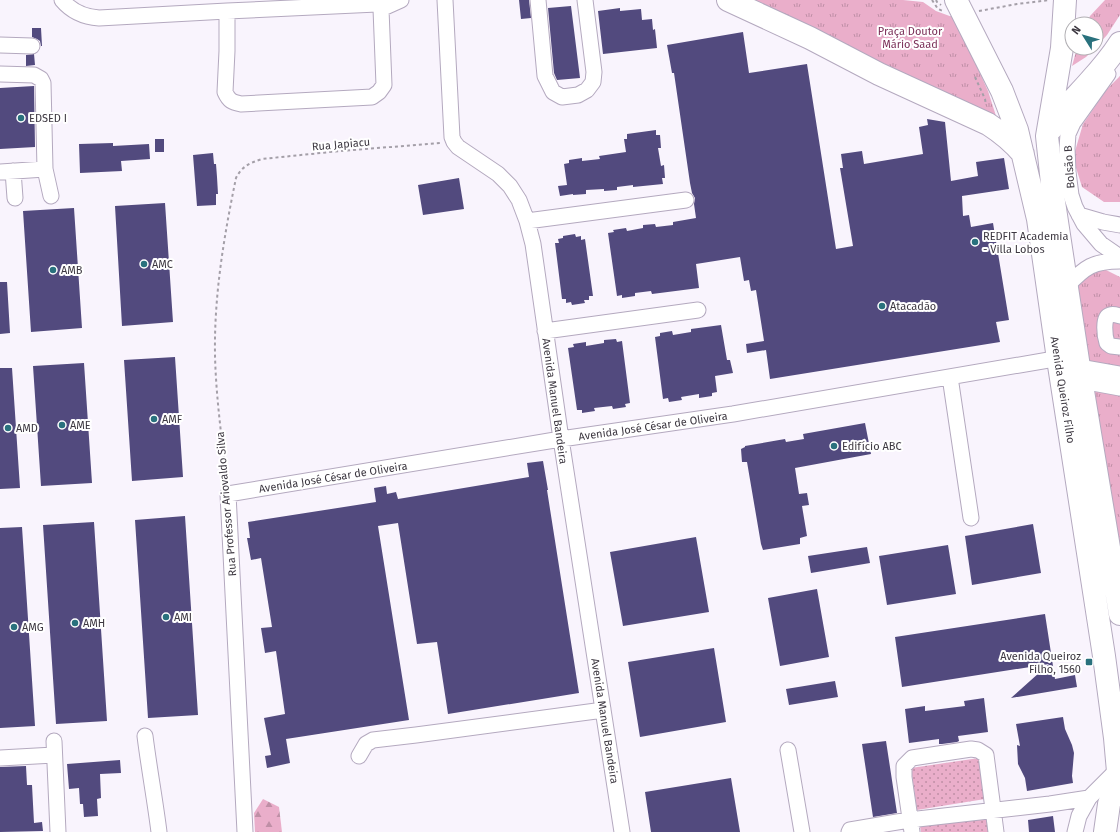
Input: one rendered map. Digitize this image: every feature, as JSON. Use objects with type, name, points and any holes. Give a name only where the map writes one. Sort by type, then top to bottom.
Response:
[{"type":"highway","points":[[728,0],[810,38],[879,74],[988,124],[1011,141],[1024,155]]},
{"type":"highway","name":"Avenida Queiroz Filho","points":[[956,0],[1002,90],[1017,130],[1024,155],[1074,366],[1120,614]]},
{"type":"highway","name":"Avenida Queiroz Filho","points":[[1065,0],[1062,48],[1047,136],[1054,202],[1067,286],[1104,656],[1119,780]]},
{"type":"highway","points":[[1047,136],[1066,106],[1089,82],[1118,46]]},
{"type":"highway","points":[[1105,832],[1109,804],[1119,780]]},
{"type":"street","points":[[62,0],[68,7],[89,18],[227,10],[377,4],[381,9],[384,85],[379,92],[372,97],[241,104],[233,102],[228,98],[225,92],[227,10]]},
{"type":"street","points":[[381,9],[401,0]]},
{"type":"street","points":[[445,0],[452,132],[454,142]]},
{"type":"street","points":[[538,0],[545,76],[553,92],[562,97],[578,94],[587,90],[593,82],[594,72],[585,0]]},
{"type":"street","points":[[0,46],[32,46]]},
{"type":"street","name":"Bolsão B","points":[[1118,46],[1113,67],[1072,123],[1068,134],[1067,148],[1071,195],[1079,215],[1088,230],[1101,244],[1120,257]]},
{"type":"street","points":[[0,74],[34,75],[43,82],[45,169],[51,196]]},
{"type":"street","name":"Avenida Manuel Bandeira","points":[[454,142],[461,150],[498,174],[510,186],[519,200],[527,221],[533,244],[561,439],[622,832]]},
{"type":"street","points":[[15,198],[6,171],[45,169]]},
{"type":"street","points":[[527,221],[686,200]]},
{"type":"street","points":[[1079,215],[1120,225]]},
{"type":"street","points":[[1067,286],[1086,268],[1108,261],[1120,261]]},
{"type":"street","points":[[545,331],[698,310]]},
{"type":"street","points":[[1120,316],[1110,315],[1105,321],[1107,343],[1111,346],[1120,347]]},
{"type":"street","points":[[1074,366],[1120,374]]},
{"type":"street","points":[[1074,366],[1120,388]]},
{"type":"street","name":"Avenida José César de Oliveira","points":[[228,494],[561,439],[733,414],[950,377],[1074,366]]},
{"type":"street","points":[[950,377],[971,518]]},
{"type":"street","name":"Rua Professor Ariovaldo Silva","points":[[228,494],[245,832]]},
{"type":"street","points":[[359,756],[366,744],[373,740],[603,709]]},
{"type":"street","points":[[145,736],[160,832]]},
{"type":"street","points":[[0,758],[54,748],[58,832]]},
{"type":"street","points":[[911,826],[904,777],[904,766],[912,758],[971,749],[978,750],[986,755],[996,832]]},
{"type":"street","points":[[788,750],[802,832]]},
{"type":"street","points":[[849,832],[850,830],[911,826],[993,811],[1089,798],[1119,780]]},
{"type":"street","points":[[1075,832],[1079,816],[1089,798]]},
{"type":"path","points":[[975,12],[1017,4],[1051,0]]},
{"type":"path","name":"Rua Japiacu","points":[[236,178],[244,167],[250,163],[262,159],[454,142]]},
{"type":"path","name":"Rua Professor Ariovaldo Silva","points":[[228,494],[218,408],[215,327],[221,263],[236,178]]},
{"type":"green space","name":"Praça Doutor Mário Saad","points":[[748,0],[903,0],[923,2],[936,11],[955,18],[988,91],[997,119]]},
{"type":"green space","points":[[1105,0],[1120,0],[1120,15],[1104,38],[1104,16],[1090,16]]},
{"type":"green space","points":[[1075,56],[1087,56],[1086,57],[1072,66]]},
{"type":"green space","points":[[1120,76],[1120,202],[1104,202],[1082,187],[1073,158],[1083,124],[1107,89]]},
{"type":"green space","points":[[1104,269],[1120,277],[1120,548],[1079,305],[1079,285],[1089,273]]},
{"type":"green space","points":[[979,758],[985,799],[917,810],[911,768]]},
{"type":"green space","points":[[263,799],[279,807],[282,832],[255,832],[254,813]]},
{"type":"green space","points":[[989,816],[991,832],[921,832],[920,826]]},
{"type":"building","points":[[519,0],[529,0],[531,18],[521,19]]},
{"type":"building","points":[[571,6],[580,78],[557,80],[554,73],[548,8]]},
{"type":"building","points":[[620,8],[620,11],[641,9],[642,20],[652,19],[653,30],[655,29],[657,48],[603,54],[598,11]]},
{"type":"building","points":[[32,28],[41,28],[42,46],[40,41],[32,37]]},
{"type":"building","points":[[743,32],[749,73],[807,64],[836,249],[853,246],[840,168],[843,168],[841,154],[862,151],[864,164],[923,154],[919,127],[928,125],[927,119],[945,122],[951,181],[978,176],[976,162],[1004,158],[1009,189],[962,196],[963,216],[969,215],[971,227],[993,223],[1009,320],[996,322],[1000,342],[770,379],[766,350],[747,353],[746,344],[764,341],[756,290],[751,291],[749,280],[744,281],[740,257],[696,264],[699,288],[652,294],[651,291],[635,293],[635,296],[622,298],[622,295],[617,296],[608,233],[614,232],[613,230],[626,228],[627,231],[643,228],[643,225],[655,224],[656,227],[673,225],[673,222],[696,218],[694,204],[695,198],[692,193],[690,183],[674,73],[672,73],[667,45]]},
{"type":"building","points":[[34,54],[35,65],[26,66],[26,55]]},
{"type":"building","name":"EDSED I","points":[[34,86],[35,147],[0,149],[0,88]]},
{"type":"building","points":[[656,130],[656,135],[660,135],[661,148],[658,148],[661,166],[664,165],[665,178],[662,178],[663,184],[617,187],[617,190],[586,190],[586,194],[560,196],[558,186],[567,185],[564,164],[569,163],[569,160],[582,158],[582,161],[600,159],[599,156],[626,152],[624,139],[627,139],[627,134]]},
{"type":"building","points":[[155,139],[164,139],[164,152],[155,152]]},
{"type":"building","points":[[113,143],[113,146],[149,144],[150,159],[121,161],[122,171],[80,173],[79,144]]},
{"type":"building","points":[[213,153],[214,164],[216,164],[218,194],[216,194],[216,205],[197,206],[193,155]]},
{"type":"building","points":[[459,178],[464,209],[423,215],[418,185]]},
{"type":"building","name":"AMC","points":[[165,203],[173,322],[122,326],[115,206]]},
{"type":"building","name":"AMB","points":[[74,208],[82,328],[31,332],[23,211]]},
{"type":"building","points":[[575,234],[576,237],[581,236],[581,240],[585,239],[593,296],[589,296],[589,300],[584,300],[585,303],[572,305],[571,302],[566,303],[566,299],[562,299],[555,243],[559,243],[558,239],[563,238],[563,236]]},
{"type":"building","points":[[0,282],[7,282],[10,333],[0,334]]},
{"type":"building","points":[[721,325],[727,360],[730,360],[733,373],[715,376],[717,392],[712,393],[712,396],[699,398],[699,394],[681,397],[682,400],[669,402],[668,398],[663,399],[655,337],[660,336],[660,333],[672,331],[673,335],[691,332],[691,329]]},
{"type":"building","points":[[616,339],[617,342],[622,341],[630,403],[625,404],[626,407],[613,409],[612,406],[594,408],[595,411],[582,413],[582,410],[577,410],[568,348],[574,347],[573,344],[586,342],[586,346],[604,343],[604,340]]},
{"type":"building","name":"AMF","points":[[175,357],[183,477],[132,481],[124,360]]},
{"type":"building","name":"AME","points":[[84,363],[92,483],[41,486],[33,366]]},
{"type":"building","name":"AMD","points":[[0,368],[12,368],[20,488],[0,489]]},
{"type":"building","points":[[865,423],[871,454],[795,468],[799,494],[807,493],[809,505],[802,506],[807,536],[800,538],[800,544],[763,550],[747,462],[742,462],[741,449],[745,446],[785,439],[786,442],[804,439],[803,434]]},
{"type":"building","points":[[543,461],[579,693],[448,714],[437,642],[417,644],[398,523],[378,526],[409,720],[286,739],[290,763],[267,768],[265,756],[271,755],[264,718],[285,714],[276,651],[265,653],[261,628],[272,627],[261,558],[251,560],[247,538],[250,538],[248,522],[376,502],[374,488],[386,486],[387,494],[396,492],[398,499],[529,477],[527,463]]},
{"type":"building","name":"AMI","points":[[185,516],[198,715],[148,718],[135,520]]},
{"type":"building","name":"AMH","points":[[94,522],[107,721],[56,724],[43,525]]},
{"type":"building","points":[[1033,524],[1041,573],[972,585],[965,536]]},
{"type":"building","name":"AMG","points":[[22,527],[35,726],[0,728],[0,528]]},
{"type":"building","points":[[696,537],[709,612],[623,626],[610,552]]},
{"type":"building","points":[[948,545],[956,594],[887,605],[879,556]]},
{"type":"building","points":[[867,547],[870,563],[811,573],[808,556]]},
{"type":"building","points":[[817,589],[829,657],[780,666],[768,598]]},
{"type":"building","points":[[1045,614],[1055,679],[1075,675],[1077,687],[1011,698],[1049,664],[902,687],[895,637]]},
{"type":"building","points":[[714,648],[726,722],[640,737],[628,662]]},
{"type":"building","points":[[835,681],[838,697],[789,705],[786,689]]},
{"type":"building","points":[[984,698],[988,732],[958,736],[959,741],[957,742],[939,744],[939,739],[909,743],[905,709],[925,706],[925,711],[965,706],[964,701]]},
{"type":"building","points":[[1063,717],[1065,729],[1074,753],[1072,776],[1073,783],[1027,791],[1025,778],[1018,764],[1017,745],[1020,746],[1016,724]]},
{"type":"building","points":[[886,741],[897,813],[873,817],[862,744]]},
{"type":"building","points":[[120,760],[121,773],[100,774],[101,798],[97,799],[98,816],[84,817],[83,804],[80,804],[79,788],[69,789],[67,764]]},
{"type":"building","points":[[26,766],[27,785],[32,785],[34,823],[42,822],[43,831],[0,832],[0,767]]},
{"type":"building","points":[[731,778],[740,832],[651,832],[645,792]]},
{"type":"building","points":[[1053,816],[1055,832],[1029,832],[1028,820]]},
{"type":"place","name":"EDSED I","points":[[21,118]]},
{"type":"place","name":"REDFIT Academia - Villa Lobos","points":[[975,242]]},
{"type":"place","name":"AMC","points":[[144,264]]},
{"type":"place","name":"AMB","points":[[53,270]]},
{"type":"place","name":"Atacadão","points":[[882,306]]},
{"type":"place","name":"AMF","points":[[154,419]]},
{"type":"place","name":"AME","points":[[62,425]]},
{"type":"place","name":"AMD","points":[[8,428]]},
{"type":"place","name":"Edifício ABC","points":[[834,446]]},
{"type":"place","name":"AMI","points":[[166,617]]},
{"type":"place","name":"AMH","points":[[75,623]]},
{"type":"place","name":"AMG","points":[[14,627]]},
{"type":"place","name":"Avenida Queiroz Filho, 1560","points":[[1089,662]]}]
